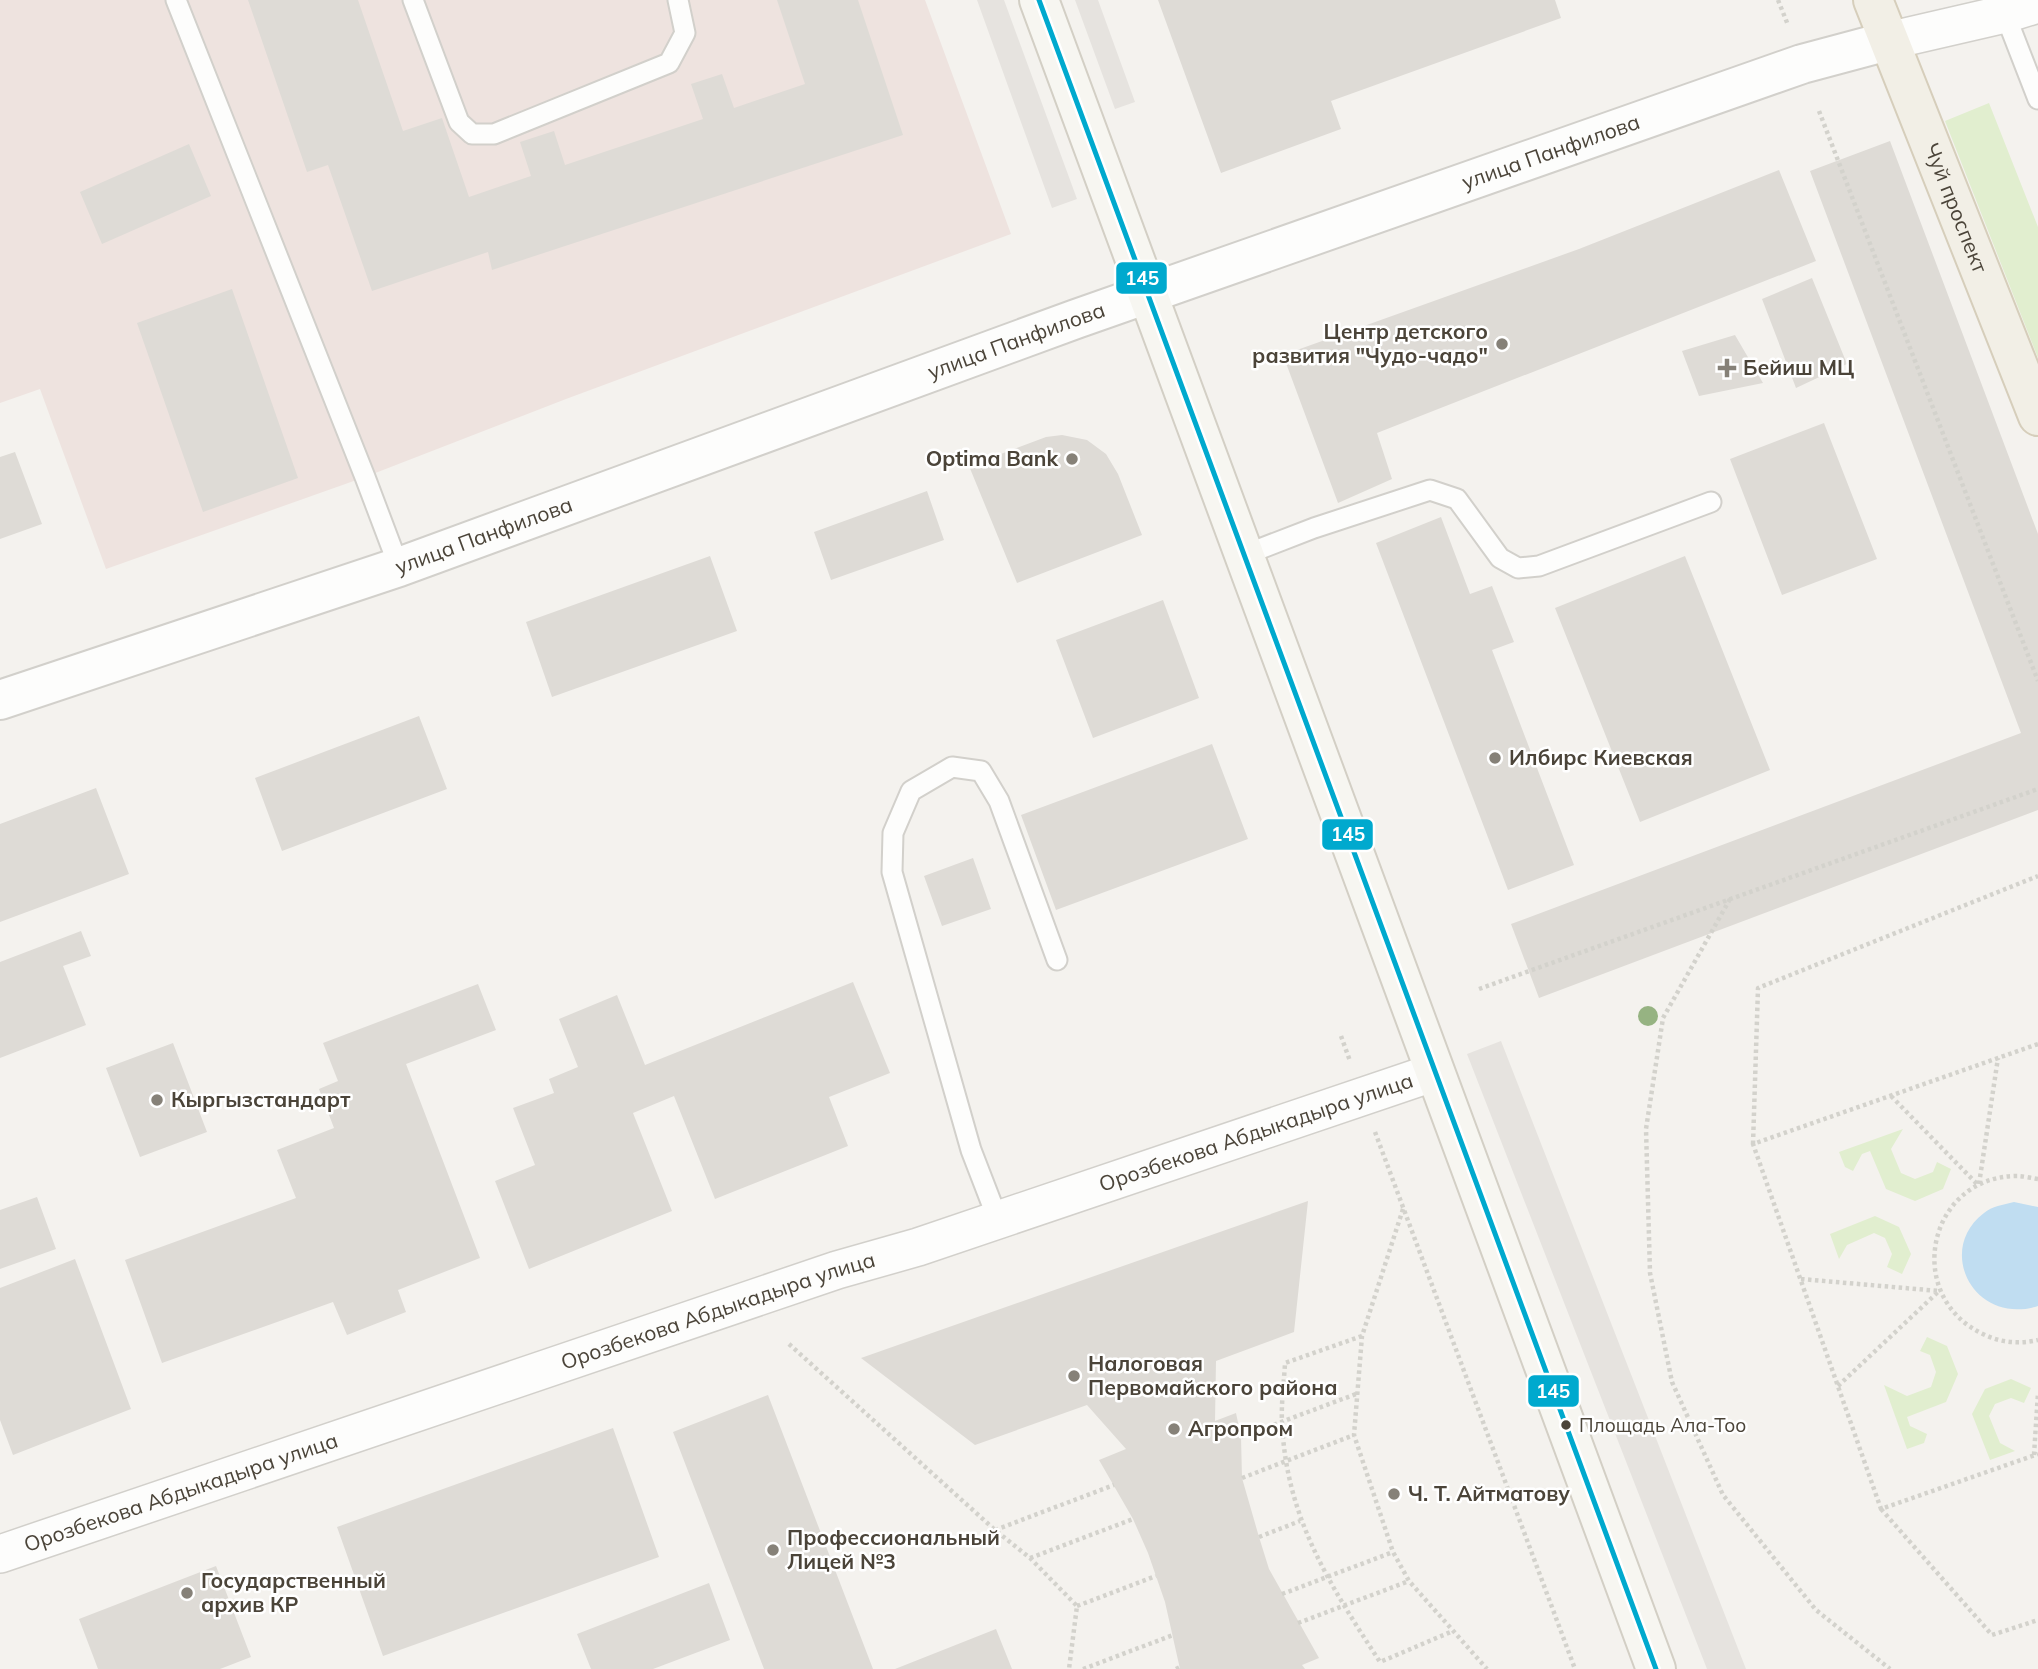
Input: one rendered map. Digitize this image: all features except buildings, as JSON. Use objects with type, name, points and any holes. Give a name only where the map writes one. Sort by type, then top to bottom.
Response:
[{"type":"main road","points":[[1039,0],[1656,1669]]},
{"type":"main road","name":"Чуй проспект","points":[[1873,0],[2038,416]]},
{"type":"street","name":"улица Панфилова","points":[[0,700],[399,567],[1076,319],[1148,296],[1802,64],[2022,9]]},
{"type":"street","name":"Орозбекова Абдыкадыра улица","points":[[0,1554],[837,1270],[998,1220],[1435,1072]]},
{"type":"lane","points":[[176,0],[399,567]]},
{"type":"lane","points":[[413,0],[459,122],[472,134],[494,134],[669,62],[685,33],[678,0]]},
{"type":"lane","points":[[2022,9],[2038,99]]},
{"type":"lane","points":[[1244,555],[1314,528],[1430,490],[1457,499],[1500,558],[1518,568],[1539,566],[1711,502]]},
{"type":"lane","points":[[998,1220],[971,1150],[892,872],[893,833],[911,791],[952,767],[981,771],[999,801],[1057,960]]},
{"type":"path","points":[[1779,0],[1788,25]]},
{"type":"path","points":[[1819,111],[2038,681]]},
{"type":"path","points":[[1479,989],[2038,789]]},
{"type":"path","points":[[2038,876],[1758,988],[1753,1144],[1881,1509],[1992,1635],[2038,1620]]},
{"type":"path","points":[[1730,899],[1663,1018],[1646,1129],[1650,1273],[1672,1382],[1723,1495],[1816,1610],[1890,1669]]},
{"type":"path","points":[[1753,1144],[2038,1044]]},
{"type":"path","points":[[1979,1185],[1998,1058]]},
{"type":"path","points":[[1891,1096],[1979,1185]]},
{"type":"path","points":[[1362,1098],[1575,1669]]},
{"type":"path","points":[[2038,1179],[2016,1176],[1990,1180],[1960,1198],[1946,1215],[1936,1237],[1933,1265],[1939,1291],[1951,1311],[1969,1328],[1999,1341],[2026,1343],[2038,1340]]},
{"type":"path","points":[[1403,1208],[1362,1336],[1354,1435],[1394,1552],[1409,1581],[1487,1669]]},
{"type":"path","points":[[1800,1279],[1939,1291]]},
{"type":"path","points":[[1838,1386],[1939,1291]]},
{"type":"path","points":[[1362,1336],[1285,1363],[1282,1422],[1286,1461],[1300,1521],[1326,1577],[1380,1662],[1453,1631]]},
{"type":"path","points":[[789,1345],[995,1530],[1030,1558],[1077,1606]]},
{"type":"path","points":[[1881,1509],[2036,1455],[2038,1393]]},
{"type":"path","points":[[1241,1437],[1356,1394]]},
{"type":"path","points":[[1242,1478],[1354,1435]]},
{"type":"path","points":[[995,1530],[1114,1485]]},
{"type":"path","points":[[1030,1558],[1133,1519]]},
{"type":"path","points":[[1259,1537],[1300,1521]]},
{"type":"path","points":[[1282,1594],[1394,1552]]},
{"type":"path","points":[[1077,1606],[1156,1576]]},
{"type":"path","points":[[1298,1623],[1409,1581]]},
{"type":"path","points":[[1069,1669],[1077,1606]]},
{"type":"path","points":[[1083,1669],[1173,1635]]},
{"type":"shaded area","points":[[0,0],[925,0],[1011,234],[566,399],[365,477],[106,569],[40,389],[0,403]]},
{"type":"shaded area","points":[[977,0],[1004,0],[1077,199],[1052,208]]},
{"type":"shaded area","points":[[1075,0],[1098,0],[1135,102],[1115,109]]},
{"type":"shaded area","points":[[1501,1041],[1746,1669],[1707,1669],[1467,1054]]},
{"type":"green space","points":[[1989,103],[2038,227],[2038,358],[1945,121]]},
{"type":"green space","points":[[1903,1129],[1891,1149],[1901,1173],[1915,1179],[1933,1172],[1937,1162],[1951,1169],[1943,1189],[1915,1201],[1886,1189],[1870,1151],[1862,1154],[1853,1171],[1845,1167],[1839,1152]]},
{"type":"green space","points":[[1875,1216],[1899,1227],[1911,1254],[1902,1274],[1887,1267],[1892,1254],[1885,1238],[1874,1233],[1847,1245],[1839,1259],[1830,1234]]},
{"type":"green space","points":[[1927,1337],[1947,1346],[1958,1374],[1946,1402],[1907,1417],[1910,1426],[1927,1434],[1924,1443],[1907,1449],[1884,1385],[1907,1396],[1931,1387],[1936,1372],[1930,1355],[1920,1351]]},
{"type":"green space","points":[[2011,1379],[2031,1388],[2024,1403],[2011,1398],[1995,1404],[1989,1416],[2000,1443],[2015,1451],[1990,1460],[1972,1414],[1985,1389]]},
{"type":"water","points":[[2014,1202],[2038,1207],[2038,1306],[2015,1309],[1996,1305],[1980,1295],[1969,1281],[1963,1264],[1963,1246],[1970,1228],[1987,1211]]},
{"type":"transit line","name":"145","points":[[1039,0],[1656,1669]]},
{"type":"place","name":"Центр детского развития \"Чудо-чадо\"","points":[[1502,344]]},
{"type":"place","name":"Бейиш МЦ","points":[[1727,368]]},
{"type":"place","name":"Optima Bank","points":[[1072,459]]},
{"type":"place","name":"Илбирс Киевская","points":[[1495,758]]},
{"type":"place","name":"Кыргызстандарт","points":[[157,1100]]},
{"type":"place","name":"Налоговая Первомайского района","points":[[1074,1376]]},
{"type":"place","name":"Площадь Ала-Тоо","points":[[1566,1425]]},
{"type":"place","name":"Агропром","points":[[1174,1429]]},
{"type":"place","name":"Ч. Т. Айтматову","points":[[1394,1494]]},
{"type":"place","name":"Профессиональный Лицей №3","points":[[773,1550]]},
{"type":"place","name":"Государственный архив КР","points":[[187,1593]]}]
